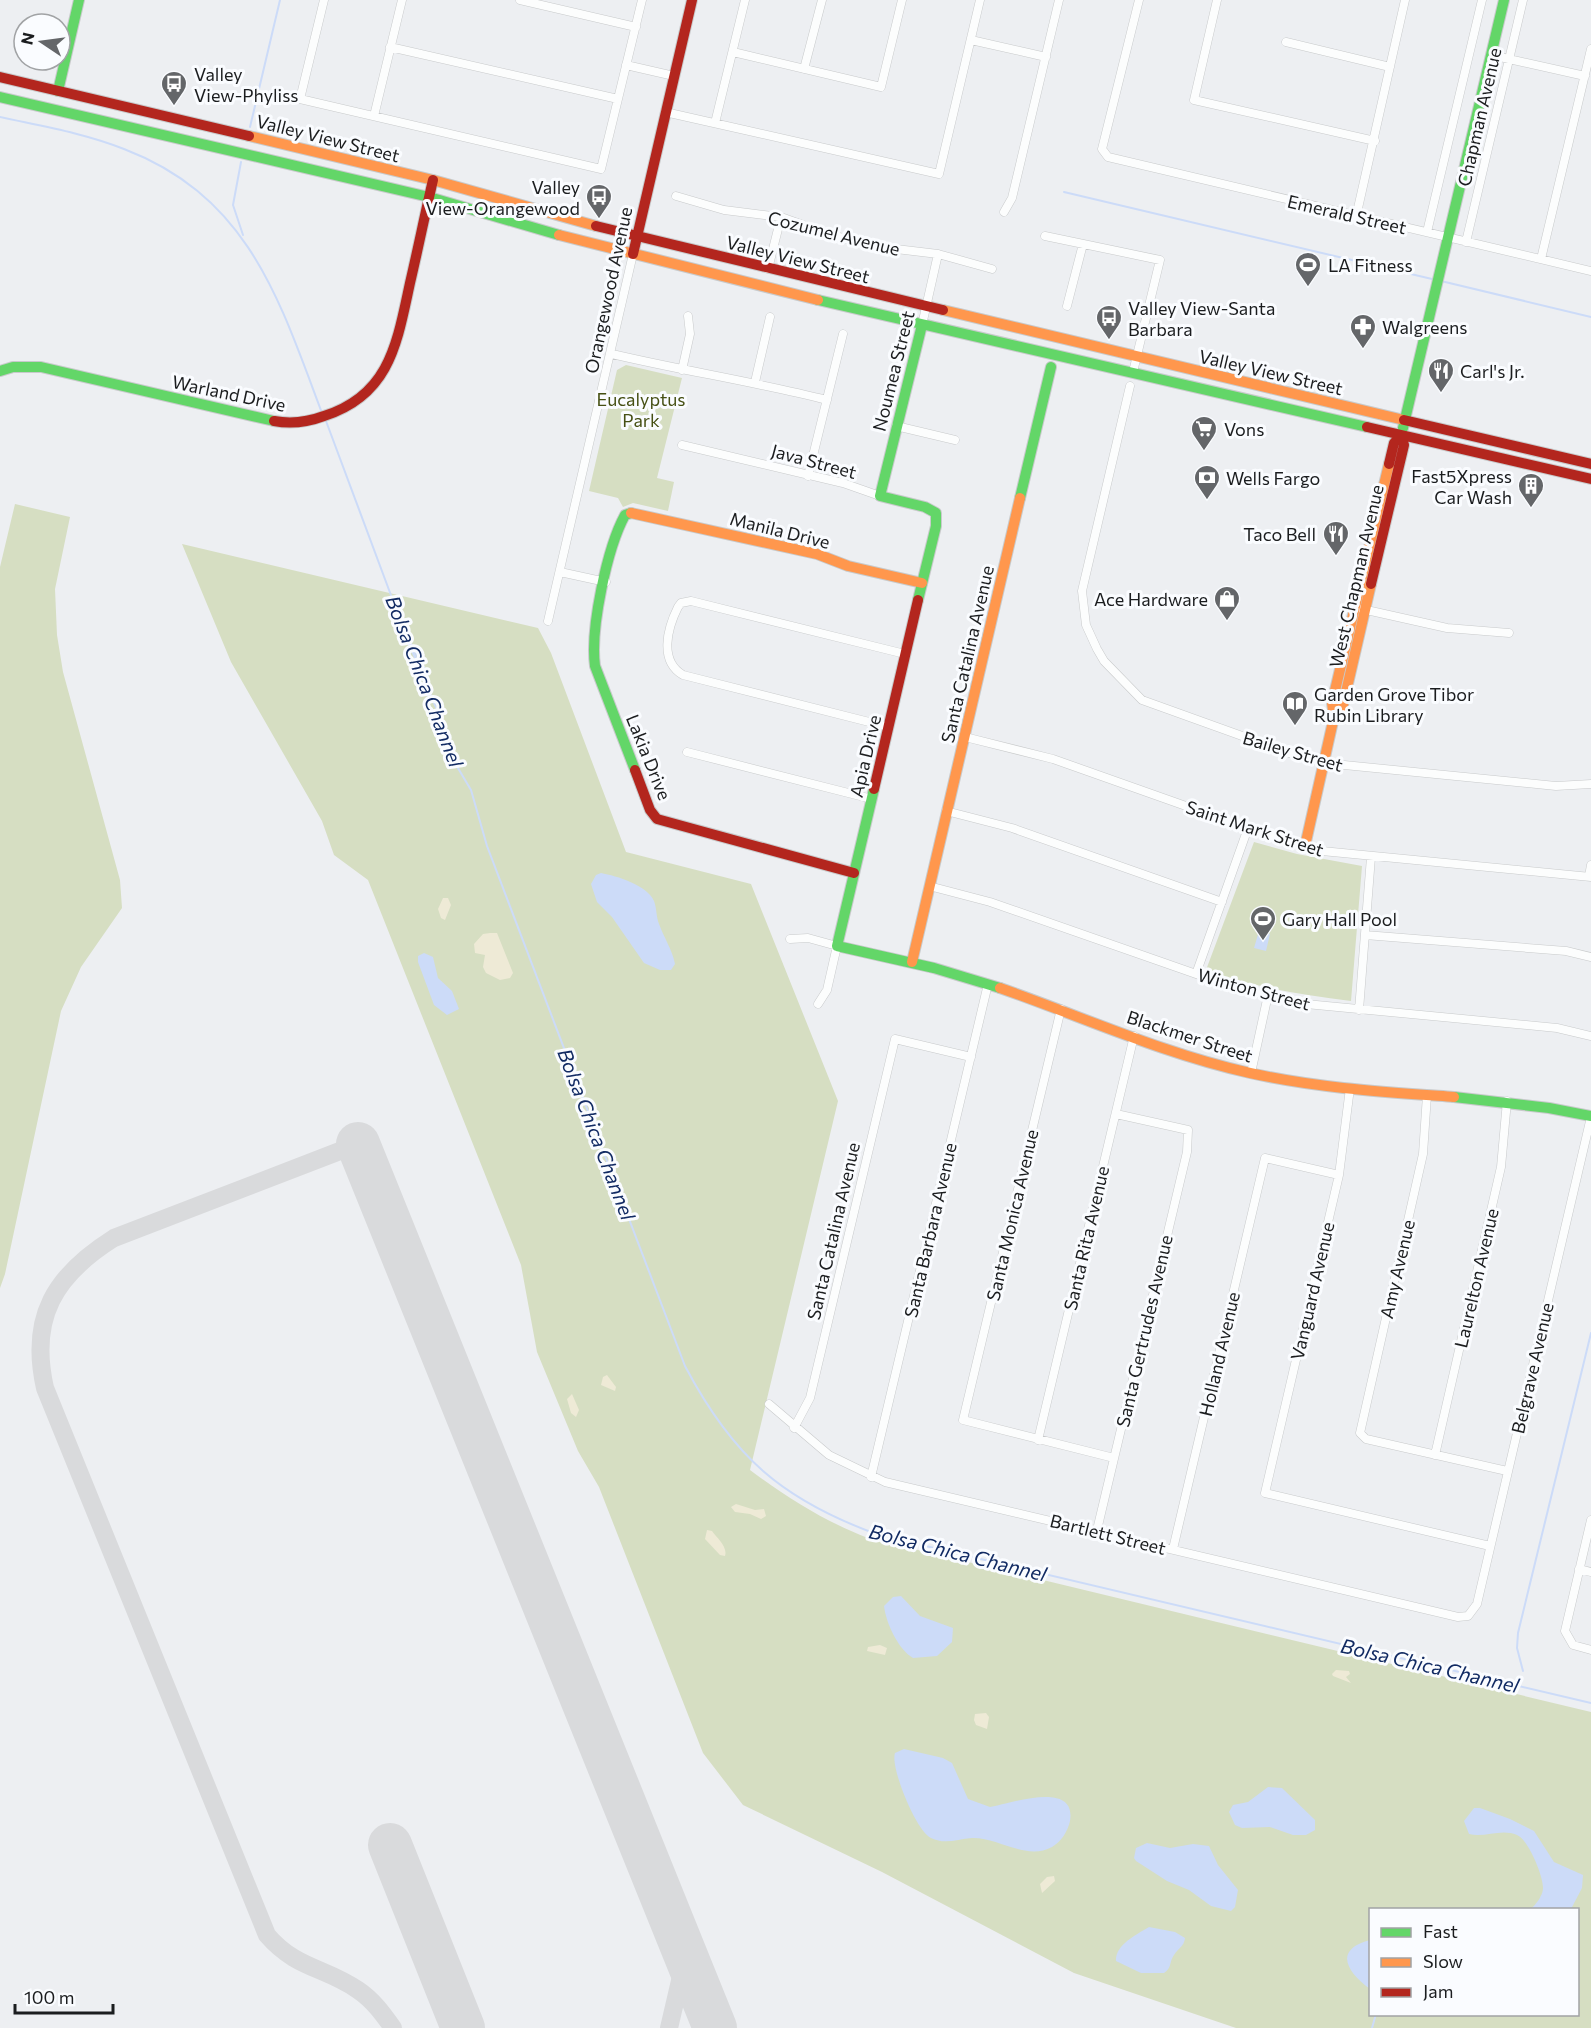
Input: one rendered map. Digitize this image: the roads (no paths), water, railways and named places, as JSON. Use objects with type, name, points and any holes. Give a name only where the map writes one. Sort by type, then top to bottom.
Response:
[{"type":"street","points":[[58,91],[79,0]]},
{"type":"street","points":[[324,0],[300,99],[601,169],[642,0]]},
{"type":"street","points":[[374,116],[402,0]]},
{"type":"street","points":[[520,0],[636,27]]},
{"type":"street","name":"Orangewood Avenue","points":[[548,621],[612,354],[636,237],[692,0]]},
{"type":"street","points":[[715,123],[745,0]]},
{"type":"street","points":[[804,69],[822,0]]},
{"type":"street","points":[[733,52],[881,87],[902,0]]},
{"type":"street","points":[[665,112],[939,174],[980,0]]},
{"type":"street","points":[[1004,213],[1012,198],[1059,0]]},
{"type":"street","name":"Emerald Street","points":[[1139,0],[1102,149],[1108,157],[1591,271]]},
{"type":"street","points":[[1217,0],[1194,100],[1375,141]]},
{"type":"street","points":[[1356,217],[1405,0]]},
{"type":"street","name":"Chapman Avenue","points":[[1427,232],[1482,0]]},
{"type":"street","name":"West Chapman Avenue","points":[[1324,763],[1334,717],[1343,705],[1394,442],[1401,435],[1504,0]]},
{"type":"street","name":"Chapman Avenue","points":[[1466,242],[1523,0]]},
{"type":"street","points":[[971,40],[1046,57]]},
{"type":"street","points":[[1286,42],[1390,67]]},
{"type":"street","points":[[390,47],[618,99]]},
{"type":"street","points":[[1541,259],[1591,49]]},
{"type":"street","points":[[1491,55],[1585,76]]},
{"type":"street","points":[[626,65],[674,76]]},
{"type":"street","name":"Valley View Street","points":[[0,77],[433,180],[636,237],[1136,358],[1591,464]]},
{"type":"street","name":"Valley View Street","points":[[0,97],[429,197],[587,243],[922,325],[1054,353],[1591,479]]},
{"type":"street","points":[[0,104],[32,110],[46,108]]},
{"type":"street","name":"Warland Drive","points":[[0,371],[13,367],[40,367],[280,422],[297,423],[320,419],[343,410],[374,384],[394,352],[433,180]]},
{"type":"street","name":"Cozumel Avenue","points":[[676,196],[724,210],[781,218],[834,236],[938,255],[992,269]]},
{"type":"street","points":[[768,269],[781,218]]},
{"type":"street","points":[[1045,236],[1160,260],[1133,372]]},
{"type":"street","points":[[1067,306],[1083,244]]},
{"type":"street","name":"Noumea Street","points":[[880,496],[938,255]]},
{"type":"street","points":[[682,370],[690,334],[688,316]]},
{"type":"street","points":[[755,382],[771,317]]},
{"type":"street","points":[[808,476],[843,334]]},
{"type":"street","name":"Santa Catalina Avenue","points":[[912,962],[1057,339]]},
{"type":"street","points":[[612,354],[682,370],[755,382],[827,400]]},
{"type":"street","name":"Bailey Street","points":[[1130,386],[1082,591],[1086,625],[1104,662],[1142,700],[1292,754],[1324,763],[1556,786],[1591,784]]},
{"type":"street","points":[[1238,397],[1263,387]]},
{"type":"street","points":[[1254,401],[1263,387]]},
{"type":"street","points":[[896,426],[956,440]]},
{"type":"street","name":"Java Street","points":[[682,445],[843,483],[880,496],[926,507],[936,513]]},
{"type":"street","name":"Manila Drive","points":[[628,513],[638,512],[817,554],[848,566],[922,583]]},
{"type":"street","name":"Lakia Drive","points":[[628,513],[620,524],[593,637],[592,656],[650,810],[657,819],[854,873]]},
{"type":"street","name":"Apia Drive","points":[[818,1005],[827,990],[936,526],[936,513]]},
{"type":"street","points":[[560,572],[606,582]]},
{"type":"street","points":[[889,727],[690,678],[676,671],[667,651],[675,613],[681,603],[691,601],[905,654]]},
{"type":"street","points":[[1360,608],[1447,628],[1509,633]]},
{"type":"street","name":"Saint Mark Street","points":[[965,737],[1053,759],[1305,846],[1371,857],[1590,877]]},
{"type":"street","points":[[687,752],[872,799]]},
{"type":"street","points":[[1305,846],[1324,763]]},
{"type":"street","points":[[946,811],[1012,828],[1222,902]]},
{"type":"street","points":[[1196,974],[1248,828]]},
{"type":"street","points":[[1359,1010],[1371,857]]},
{"type":"street","points":[[1590,877],[1591,865]]},
{"type":"street","name":"Winton Street","points":[[929,886],[990,902],[1196,974],[1306,1004],[1557,1028],[1591,1036]]},
{"type":"street","points":[[1365,935],[1566,951],[1591,957]]},
{"type":"street","name":"Blackmer Street","points":[[790,939],[808,938],[912,962],[988,984],[1134,1036],[1251,1073],[1300,1083],[1507,1101],[1591,1117]]},
{"type":"street","name":"Santa Barbara Avenue","points":[[871,1477],[988,984]]},
{"type":"street","points":[[1251,1073],[1268,995]]},
{"type":"street","name":"Santa Monica Avenue","points":[[1038,1440],[963,1420],[1061,1010]]},
{"type":"street","name":"Santa Rita Avenue","points":[[1038,1440],[1134,1036]]},
{"type":"street","name":"Santa Catalina Avenue","points":[[794,1428],[810,1398],[895,1039],[971,1057]]},
{"type":"street","name":"Vanguard Avenue","points":[[1350,1088],[1340,1175],[1265,1493],[1490,1546]]},
{"type":"street","name":"Amy Avenue","points":[[1427,1095],[1424,1154],[1360,1424],[1360,1433],[1366,1439],[1435,1455]]},
{"type":"street","name":"Laurelton Avenue","points":[[1435,1455],[1501,1167],[1507,1101]]},
{"type":"street","name":"Santa Gertrudes Avenue","points":[[1097,1530],[1187,1152],[1188,1131],[1116,1114]]},
{"type":"street","name":"Belgrave Avenue","points":[[1468,1616],[1476,1604],[1591,1117]]},
{"type":"street","name":"Holland Avenue","points":[[1173,1549],[1265,1158],[1340,1175]]},
{"type":"street","name":"Bartlett Street","points":[[770,1404],[794,1428],[828,1455],[871,1477],[1458,1617],[1468,1616]]},
{"type":"street","points":[[1038,1440],[1114,1458]]},
{"type":"street","points":[[1435,1455],[1507,1472]]},
{"type":"street","points":[[1591,1520],[1565,1631],[1573,1645],[1591,1650]]},
{"type":"street","points":[[1579,1569],[1591,1572]]},
{"type":"water","points":[[393,603],[397,604],[404,628],[424,673],[430,697],[426,696],[420,672],[400,627]]},
{"type":"water","points":[[601,873],[631,882],[650,895],[655,904],[657,919],[674,959],[675,964],[671,970],[660,970],[644,963],[612,917],[597,902],[591,884],[596,875]]},
{"type":"water","points":[[1259,931],[1270,934],[1266,951],[1254,948]]},
{"type":"water","points":[[424,953],[433,957],[438,978],[452,991],[459,1009],[447,1015],[434,1005],[418,962],[418,956]]},
{"type":"water","points":[[901,1596],[920,1616],[953,1628],[952,1642],[937,1656],[913,1658],[898,1642],[890,1628],[884,1606],[893,1597]]},
{"type":"water","points":[[904,1749],[943,1758],[952,1763],[968,1799],[990,1807],[1040,1797],[1053,1797],[1063,1801],[1069,1808],[1070,1821],[1066,1832],[1052,1847],[1042,1851],[1022,1850],[982,1839],[946,1841],[931,1838],[918,1824],[896,1771],[895,1753]]},
{"type":"water","points":[[1268,1787],[1282,1788],[1315,1820],[1315,1830],[1306,1835],[1293,1835],[1270,1827],[1242,1828],[1235,1825],[1229,1812],[1233,1805],[1248,1802]]},
{"type":"water","points":[[1474,1808],[1480,1808],[1534,1831],[1554,1862],[1583,1875],[1582,1888],[1572,1908],[1532,1908],[1540,1898],[1543,1883],[1526,1843],[1511,1833],[1469,1834],[1464,1821]]},
{"type":"water","points":[[1147,1843],[1170,1848],[1193,1844],[1209,1846],[1218,1865],[1238,1890],[1235,1907],[1231,1911],[1211,1906],[1189,1890],[1167,1881],[1136,1861],[1134,1858],[1136,1848]]},
{"type":"water","points":[[1149,1927],[1175,1932],[1185,1938],[1164,1973],[1141,1973],[1116,1961],[1123,1945]]},
{"type":"water","points":[[1369,1940],[1369,1988],[1355,1976],[1348,1962],[1351,1950],[1358,1944]]},
{"type":"waterway","points":[[250,127],[280,0]]},
{"type":"waterway","name":"Bolsa Chica Channel","points":[[0,117],[109,143],[167,169],[202,194],[230,224],[254,256],[290,330],[322,413]]},
{"type":"waterway","points":[[241,162],[233,205],[243,235]]},
{"type":"waterway","points":[[1064,192],[1432,279]]},
{"type":"waterway","points":[[1441,281],[1591,317]]},
{"type":"waterway","name":"Bolsa Chica Channel","points":[[326,421],[395,606]]},
{"type":"waterway","name":"Bolsa Chica Channel","points":[[404,631],[427,673],[431,697],[442,719],[452,758],[471,790],[487,846],[685,1366],[722,1426],[764,1471],[815,1507],[879,1535],[1591,1703]]},
{"type":"waterway","points":[[1523,1671],[1517,1648],[1518,1633],[1591,1333]]},
{"type":"waterway","points":[[1372,2028],[1375,2016]]},
{"type":"place","name":"Valley View-Phyliss","points":[[174,107]]},
{"type":"place","name":"Valley View-Orangewood","points":[[599,220]]},
{"type":"place","name":"LA Fitness","points":[[1308,288]]},
{"type":"place","name":"Valley View-Santa Barbara","points":[[1109,341]]},
{"type":"place","name":"Walgreens","points":[[1363,350]]},
{"type":"place","name":"Carl's Jr.","points":[[1441,394]]},
{"type":"place","name":"Vons","points":[[1204,452]]},
{"type":"place","name":"Wells Fargo","points":[[1207,501]]},
{"type":"place","name":"Fast5Xpress Car Wash","points":[[1531,509]]},
{"type":"place","name":"Taco Bell","points":[[1336,557]]},
{"type":"place","name":"Ace Hardware","points":[[1227,622]]},
{"type":"place","name":"Garden Grove Tibor Rubin Library","points":[[1295,727]]},
{"type":"place","name":"Gary Hall Pool","points":[[1263,942]]},
{"type":"park label","name":"Eucalyptus Park","points":[[641,409]]}]
